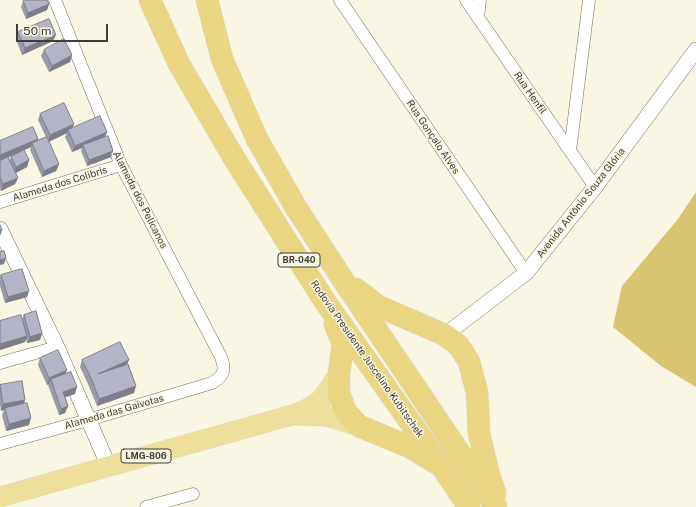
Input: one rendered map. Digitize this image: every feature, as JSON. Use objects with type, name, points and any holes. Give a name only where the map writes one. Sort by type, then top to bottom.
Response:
[{"type":"highway","name":"Rodovia Presidente Juscelino Kubitschek","points":[[150,0],[179,64],[234,158],[326,303],[469,507]]},
{"type":"highway","name":"BR-040","points":[[207,0],[222,59],[257,139],[295,206],[496,507]]},
{"type":"highway","points":[[343,280],[378,306],[445,336],[459,346],[469,362],[477,392],[479,433],[488,472],[501,507]]},
{"type":"highway","points":[[326,303],[343,344],[339,374],[339,394],[346,412],[359,426],[410,447],[442,468]]},
{"type":"highway","name":"LMG-806","points":[[0,497],[292,415],[307,409],[321,400],[339,374]]},
{"type":"highway","name":"LMG-806","points":[[292,415],[326,416],[359,426]]},
{"type":"street","name":"Alameda dos Pelicanos","points":[[55,0],[121,165],[221,357],[224,365],[224,372]]},
{"type":"street","name":"Rua Gonçalo Alves","points":[[340,0],[526,273]]},
{"type":"street","name":"Rua Henfil","points":[[466,0],[595,187]]},
{"type":"street","points":[[478,18],[480,0]]},
{"type":"street","points":[[570,151],[589,0]]},
{"type":"street","name":"Avenida Antônio Souza Glória","points":[[445,336],[526,273],[595,187],[696,50]]},
{"type":"street","name":"Alameda dos Colibris","points":[[0,202],[121,165]]},
{"type":"street","points":[[0,229],[57,347],[109,467]]},
{"type":"street","points":[[0,363],[57,347]]},
{"type":"street","name":"Alameda das Gaivotas","points":[[0,444],[88,420],[212,383],[220,378],[224,372]]},
{"type":"street","points":[[146,507],[193,494]]},
{"type":"shaded area","points":[[696,192],[696,387],[661,366],[613,327],[622,286],[678,219]]},
{"type":"building","points":[[47,0],[49,4],[28,13],[23,1]]},
{"type":"building","points":[[49,19],[56,35],[25,48],[18,32]]},
{"type":"building","points":[[64,39],[72,55],[52,66],[44,50]]},
{"type":"building","points":[[64,103],[74,124],[50,135],[40,114]]},
{"type":"building","points":[[100,116],[107,132],[75,146],[68,130]]},
{"type":"building","points":[[33,127],[38,139],[0,155],[0,141]]},
{"type":"building","points":[[108,136],[113,151],[89,160],[83,145]]},
{"type":"building","points":[[47,137],[59,164],[44,171],[32,143]]},
{"type":"building","points":[[24,150],[29,160],[16,167],[11,157]]},
{"type":"building","points":[[8,157],[18,178],[3,184],[0,177],[0,161]]},
{"type":"building","points":[[4,251],[6,258],[0,260],[0,252]]},
{"type":"building","points":[[22,269],[29,291],[8,297],[1,275]]},
{"type":"building","points":[[36,311],[42,333],[30,337],[24,315]]},
{"type":"building","points":[[21,315],[27,336],[0,344],[0,321]]},
{"type":"building","points":[[120,342],[129,360],[98,374],[128,364],[136,386],[99,399],[82,360]]},
{"type":"building","points":[[58,350],[67,370],[49,378],[40,358]]},
{"type":"building","points":[[71,372],[77,387],[63,392],[68,406],[61,409],[51,379]]},
{"type":"building","points":[[22,381],[25,400],[3,404],[0,385]]},
{"type":"building","points":[[27,403],[31,418],[9,424],[5,408]]}]
